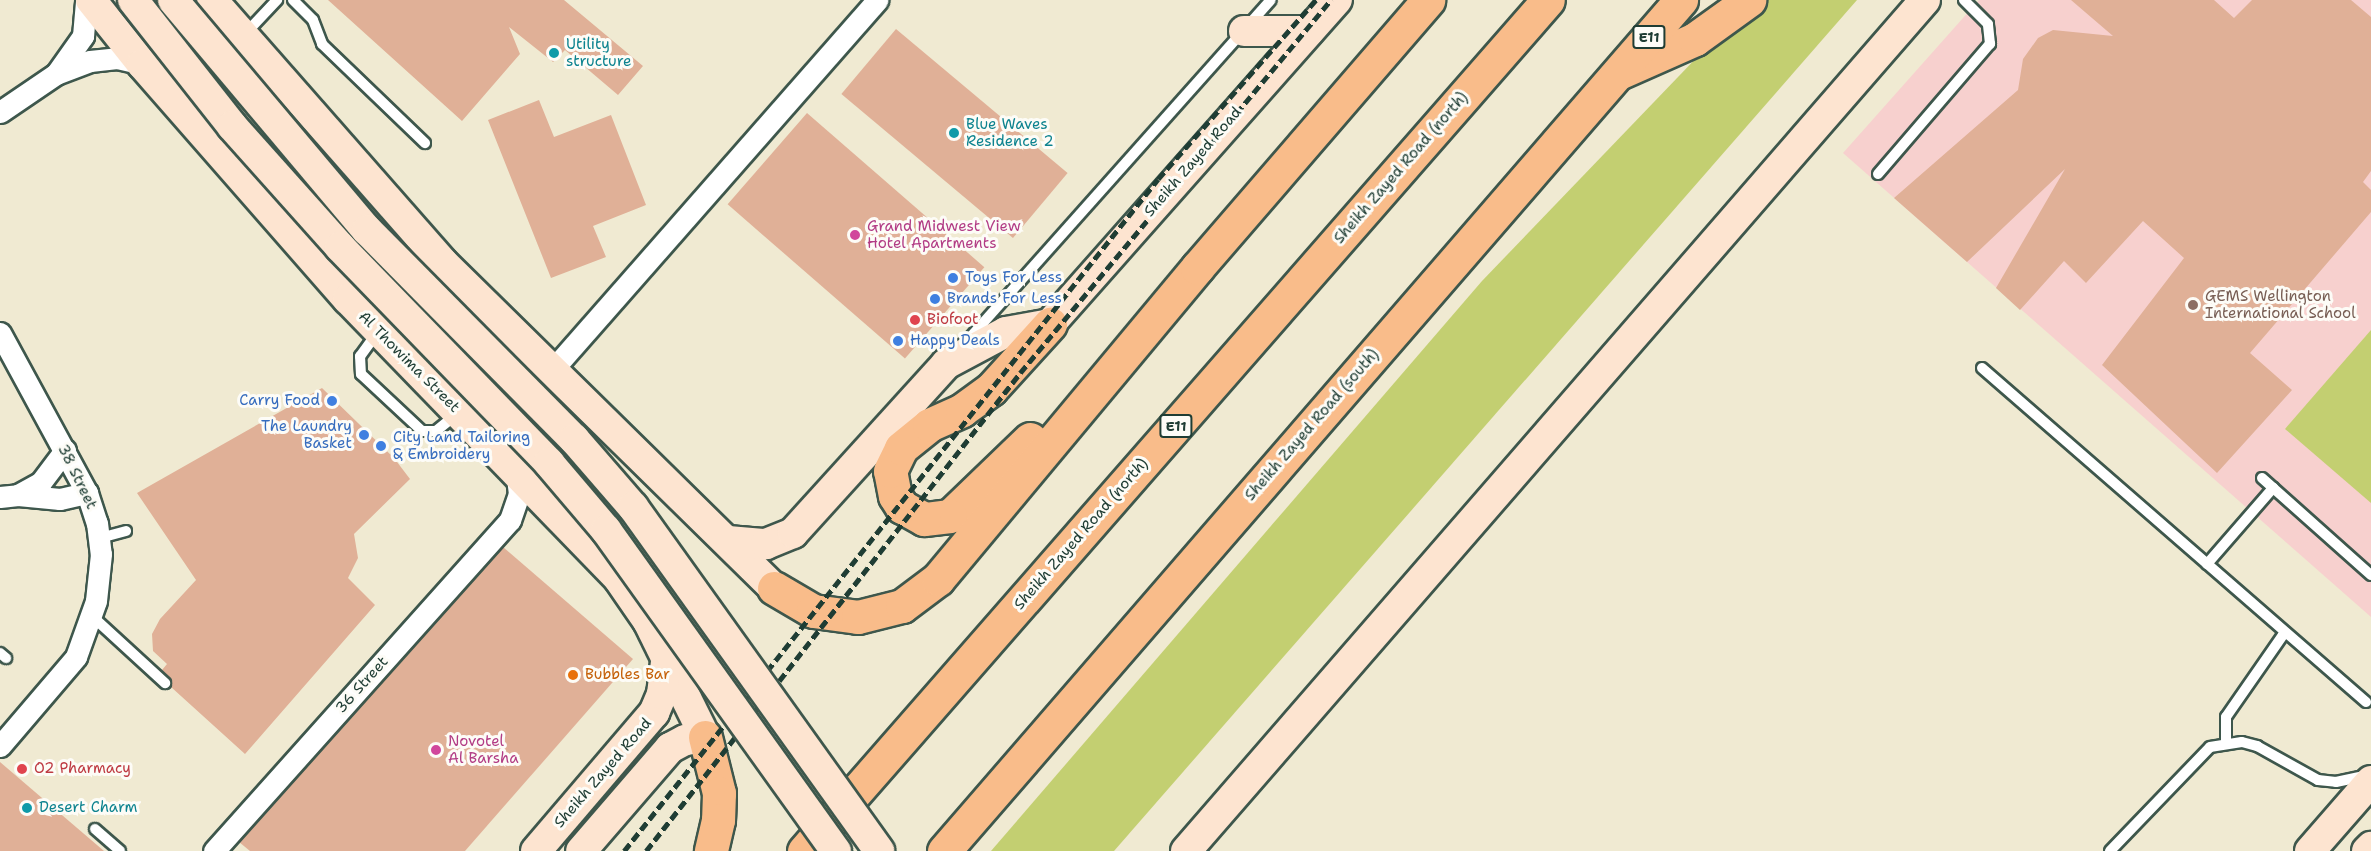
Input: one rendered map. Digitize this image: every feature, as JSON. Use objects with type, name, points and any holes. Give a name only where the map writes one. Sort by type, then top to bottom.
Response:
[{"type":"highway","points":[[774,588],[813,611],[858,617],[880,614],[921,594],[938,579],[1197,268],[1428,0]]},
{"type":"highway","name":"Sheikh Zayed Road (north)","points":[[804,851],[1548,0]]},
{"type":"highway","name":"Sheikh Zayed Road (south)","points":[[944,851],[1681,0]]},
{"type":"highway","points":[[1617,73],[1695,39],[1749,0]]},
{"type":"highway","points":[[1050,324],[991,389],[962,410],[922,430],[901,448],[890,471],[891,484],[902,507],[931,519],[961,509],[1197,268]]},
{"type":"highway","points":[[705,737],[719,792],[718,820],[711,851]]},
{"type":"street","points":[[56,74],[83,36],[86,0]]},
{"type":"street","name":"Al Thowima Street","points":[[91,0],[142,64],[319,267],[516,469],[619,579],[667,654],[705,737]]},
{"type":"street","points":[[133,0],[271,170],[340,247],[549,463],[606,530],[836,851]]},
{"type":"street","points":[[173,0],[367,230],[566,431],[633,507],[879,851]]},
{"type":"street","points":[[212,0],[386,201],[442,261],[554,368],[774,588]]},
{"type":"street","name":"Sheikh Zayed Road","points":[[1050,324],[1337,0]]},
{"type":"street","points":[[1189,845],[1925,0]]},
{"type":"street","points":[[554,368],[870,2]]},
{"type":"street","points":[[1245,31],[1309,31]]},
{"type":"street","points":[[0,112],[56,74],[103,58],[142,64]]},
{"type":"street","points":[[319,267],[351,267],[373,258],[386,239],[386,201]]},
{"type":"street","points":[[379,330],[378,296],[389,273],[411,262],[442,261]]},
{"type":"street","points":[[728,541],[766,544],[793,533],[946,364],[1006,332],[1050,324]]},
{"type":"street","name":"38 Street","points":[[0,333],[87,493],[100,538],[100,578],[93,617],[68,669],[0,746]]},
{"type":"street","points":[[9,496],[41,482],[64,450]]},
{"type":"street","name":"36 Street","points":[[224,848],[510,520],[519,494],[516,469]]},
{"type":"street","points":[[9,496],[60,499],[87,493]]},
{"type":"street","name":"36 Street","points":[[510,520],[535,510],[556,512]]},
{"type":"street","name":"Sheikh Zayed Road","points":[[536,851],[654,713],[662,694],[667,654]]},
{"type":"street","points":[[581,851],[670,748],[685,740],[705,737]]},
{"type":"street","points":[[2310,851],[2371,781]]},
{"type":"street","points":[[2367,851],[2371,847]]},
{"type":"lane","points":[[243,37],[277,0]]},
{"type":"lane","points":[[293,0],[308,14],[322,44],[425,143]]},
{"type":"lane","points":[[946,364],[1271,0]]},
{"type":"lane","points":[[1878,174],[1990,44],[1988,24],[1964,0]]},
{"type":"lane","points":[[379,330],[360,356],[361,374],[427,433],[436,432],[459,412]]},
{"type":"lane","points":[[1982,368],[2367,702]]},
{"type":"lane","points":[[2262,478],[2371,575]]},
{"type":"lane","points":[[2207,564],[2273,488]]},
{"type":"lane","points":[[100,538],[126,531]]},
{"type":"lane","points":[[93,617],[165,683]]},
{"type":"lane","points":[[2226,742],[2226,717],[2285,632]]},
{"type":"lane","points":[[2110,851],[2198,756],[2226,742],[2257,746],[2318,780],[2345,781],[2371,774]]},
{"type":"lane","points":[[95,829],[120,851]]},
{"type":"shaded area","name":"GEMS Wellington International School","points":[[1979,0],[2371,0],[2371,617],[1843,153]]},
{"type":"green space","points":[[1752,0],[1857,0],[1114,851],[991,851],[1482,281]]},
{"type":"green space","points":[[2371,330],[2371,503],[2285,429]]},
{"type":"building","points":[[328,0],[564,0],[643,66],[618,95],[565,50],[553,62],[509,27],[520,54],[462,121]]},
{"type":"building","name":"GEMS Wellington International School","points":[[2071,0],[2214,0],[2234,18],[2252,0],[2351,0],[2371,17],[2371,171],[2363,182],[2371,190],[2371,212],[2250,353],[2292,390],[2217,473],[2102,365],[2184,258],[2143,221],[2086,283],[2064,261],[2020,310],[1996,288],[2065,169],[1967,262],[1894,198],[2018,90],[2023,59],[2038,38],[2053,30],[2113,36]]},
{"type":"building","name":"Blue Waves Residence 2","points":[[896,29],[1068,173],[1013,238],[841,94]]},
{"type":"building","points":[[539,100],[554,137],[611,115],[646,205],[593,226],[606,257],[551,278],[488,120]]},
{"type":"building","name":"Grand Midwest View Hotel Apartments","points":[[807,113],[984,267],[905,358],[728,204]]},
{"type":"building","points":[[322,388],[394,458],[410,479],[354,534],[358,558],[348,578],[375,605],[245,754],[171,687],[172,680],[162,670],[167,664],[153,651],[152,634],[160,619],[196,580],[137,493]]},
{"type":"building","name":"Novotel Al Barsha","points":[[503,547],[633,659],[465,851],[250,851],[239,842]]},
{"type":"building","name":"Desert Charm","points":[[0,762],[104,851],[0,851]]},
{"type":"railway","points":[[624,851],[1158,179],[1316,0]]},
{"type":"railway","points":[[646,851],[1020,373],[1331,0]]},
{"type":"place","name":"Utility structure","points":[[554,53]]},
{"type":"place","name":"Blue Waves Residence 2","points":[[954,133]]},
{"type":"place","name":"Grand Midwest View Hotel Apartments","points":[[855,235]]},
{"type":"place","name":"Toys For Less","points":[[953,278]]},
{"type":"place","name":"Brands For Less","points":[[935,299]]},
{"type":"place","name":"GEMS Wellington International School","points":[[2193,305]]},
{"type":"place","name":"Biofoot","points":[[915,320]]},
{"type":"place","name":"Happy Deals","points":[[898,341]]},
{"type":"place","name":"Carry Food","points":[[332,401]]},
{"type":"place","name":"The Laundry Basket","points":[[364,435]]},
{"type":"place","name":"City Land Tailoring & Embroidery","points":[[381,446]]},
{"type":"place","name":"Bubbles Bar","points":[[573,675]]},
{"type":"place","name":"Novotel Al Barsha","points":[[436,750]]},
{"type":"place","name":"O2 Pharmacy","points":[[22,769]]},
{"type":"place","name":"Desert Charm","points":[[27,808]]}]
